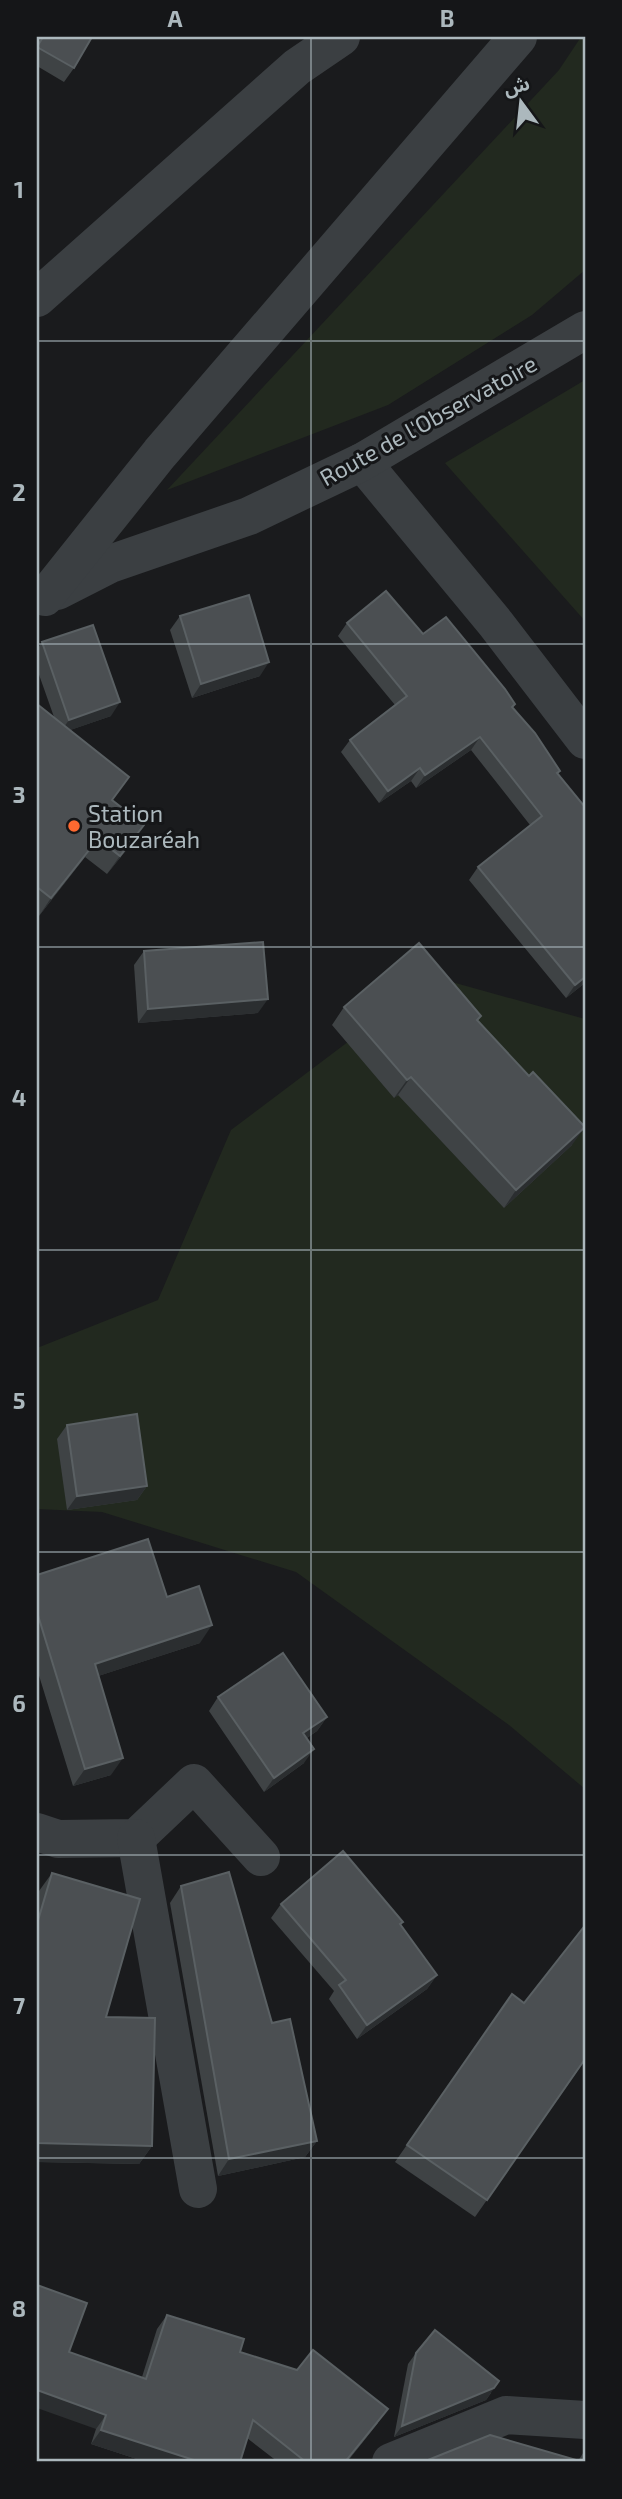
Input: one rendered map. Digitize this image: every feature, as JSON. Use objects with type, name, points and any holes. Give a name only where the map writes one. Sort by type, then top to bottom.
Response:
[{"type":"street","points":[[37,298],[298,67],[341,37]]},
{"type":"street","points":[[41,599],[160,453],[518,37]]},
{"type":"street","name":"Route de l'Observatoire","points":[[41,599],[110,564],[249,516],[362,462],[585,330]]},
{"type":"street","points":[[362,462],[496,624],[585,740]]},
{"type":"street","points":[[37,1832],[58,1839],[136,1838],[194,1783],[261,1857]]},
{"type":"street","points":[[136,1838],[198,2189]]},
{"type":"street","points":[[391,2462],[506,2415],[585,2420]]},
{"type":"shaded area","points":[[581,37],[585,37],[585,270],[532,315],[388,405],[167,490],[559,70]]},
{"type":"shaded area","points":[[585,380],[585,621],[445,463]]},
{"type":"shaded area","points":[[434,977],[585,1019],[585,1789],[509,1725],[296,1572],[102,1512],[37,1509],[37,1348],[158,1300],[231,1130]]},
{"type":"building","points":[[43,37],[92,37],[74,68],[37,47]]},
{"type":"building","points":[[386,591],[423,634],[446,617],[505,689],[515,704],[512,707],[535,733],[560,771],[557,773],[585,807],[585,977],[575,985],[478,867],[542,816],[480,737],[425,775],[420,768],[388,791],[350,740],[407,696],[347,623]]},
{"type":"building","points":[[249,595],[269,662],[201,684],[180,616]]},
{"type":"building","points":[[93,625],[120,702],[69,720],[42,642]]},
{"type":"building","name":"Station Bouzaréah","points":[[37,704],[129,777],[112,800],[144,825],[120,856],[98,839],[51,898],[37,887]]},
{"type":"building","points":[[263,942],[268,999],[148,1009],[144,951]]},
{"type":"building","points":[[419,943],[481,1016],[477,1020],[529,1076],[533,1072],[585,1127],[516,1190],[411,1077],[407,1080],[344,1007]]},
{"type":"building","points":[[137,1414],[147,1486],[77,1496],[67,1425]]},
{"type":"building","points":[[148,1539],[167,1597],[199,1586],[212,1625],[95,1664],[123,1758],[85,1769],[37,1612],[37,1575]]},
{"type":"building","points":[[283,1653],[327,1717],[303,1733],[314,1749],[274,1778],[218,1697]]},
{"type":"building","points":[[343,1851],[403,1922],[400,1924],[437,1975],[367,2025],[339,1985],[346,1980],[281,1904]]},
{"type":"building","points":[[229,1872],[272,2023],[290,2019],[317,2141],[229,2159],[181,1886]]},
{"type":"building","points":[[52,1873],[140,1899],[106,2017],[155,2018],[152,2146],[37,2143],[37,1924]]},
{"type":"building","points":[[583,1928],[585,2059],[487,2200],[407,2145],[512,1994],[524,2003]]},
{"type":"building","points":[[37,2285],[87,2303],[69,2352],[146,2379],[167,2315],[244,2339],[240,2352],[297,2370],[313,2350],[388,2409],[345,2462],[306,2462],[253,2420],[240,2462],[200,2462],[101,2430],[106,2415],[37,2390]]},
{"type":"building","points":[[435,2330],[499,2381],[494,2388],[402,2426],[416,2353]]},
{"type":"building","points":[[490,2435],[583,2462],[423,2462]]},
{"type":"place","name":"Station Bouzaréah","points":[[74,826]]}]
